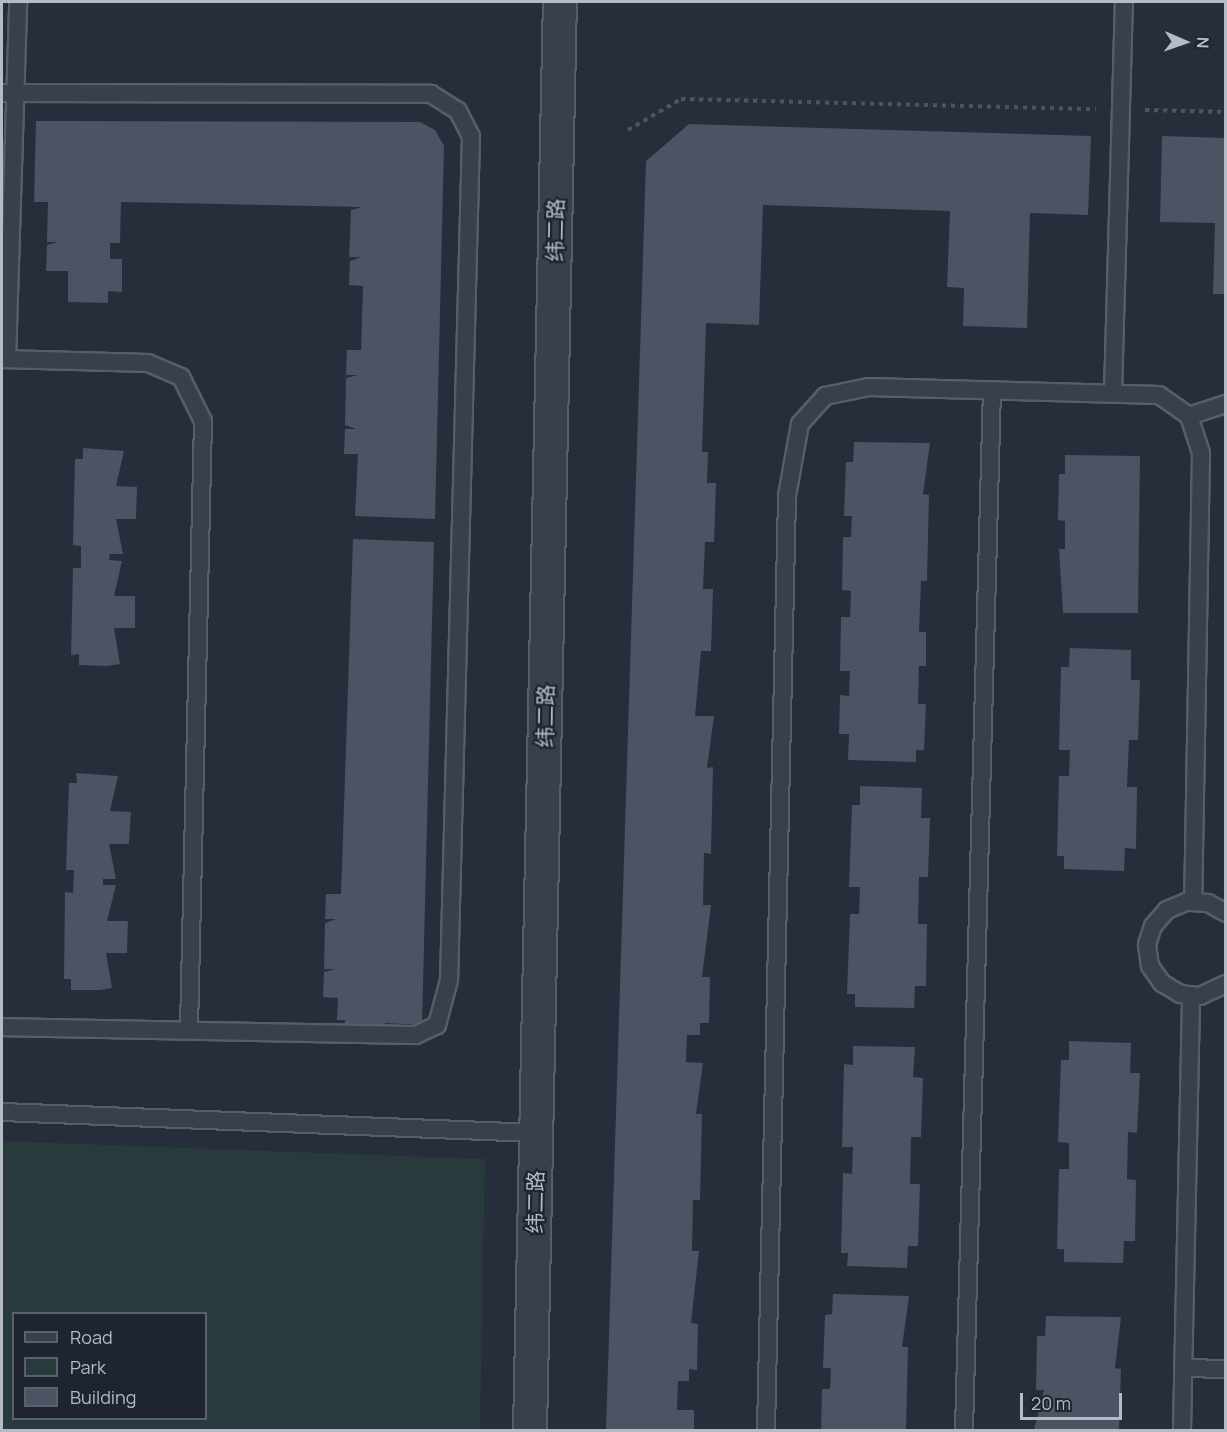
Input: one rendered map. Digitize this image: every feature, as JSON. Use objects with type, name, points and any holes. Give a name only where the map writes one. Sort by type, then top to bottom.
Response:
[{"type":"street","name":"纬二路","points":[[530,1431],[560,2]]},
{"type":"lane","points":[[18,2],[8,93],[4,359],[148,363],[182,376],[203,421],[189,1030]]},
{"type":"lane","points":[[1113,393],[1124,4]]},
{"type":"lane","points":[[2,1026],[416,1035],[437,1025],[449,980],[471,136],[458,111],[431,94],[8,93]]},
{"type":"lane","points":[[766,1431],[787,496],[800,424],[825,396],[868,387],[1159,395],[1189,416],[1201,453],[1193,902]]},
{"type":"lane","points":[[964,1431],[992,390]]},
{"type":"lane","points":[[1189,416],[1226,404]]},
{"type":"lane","points":[[1226,913],[1193,902],[1167,910],[1153,926],[1148,945],[1150,966],[1162,983],[1191,995],[1226,984]]},
{"type":"lane","points":[[1182,1431],[1191,995]]},
{"type":"lane","points":[[2,1112],[536,1133]]},
{"type":"lane","points":[[1183,1368],[1226,1369]]},
{"type":"path","points":[[628,130],[681,99],[1107,109]]},
{"type":"path","points":[[1131,110],[1226,112]]},
{"type":"green space","points":[[2,1141],[485,1159],[480,1430],[2,1430]]},
{"type":"building","points":[[36,121],[420,122],[435,130],[444,146],[435,519],[355,516],[358,454],[344,454],[345,429],[356,429],[345,425],[346,378],[358,375],[346,375],[347,350],[361,350],[363,286],[349,285],[350,261],[361,257],[349,257],[351,210],[362,207],[121,202],[120,243],[110,243],[110,259],[122,259],[122,292],[108,291],[108,303],[68,302],[68,271],[46,271],[47,245],[58,242],[47,242],[48,202],[34,202]]},
{"type":"building","points":[[689,124],[1091,136],[1088,215],[1030,213],[1027,328],[963,326],[964,288],[947,287],[950,211],[763,205],[759,325],[706,323],[702,452],[708,452],[707,483],[716,483],[714,542],[705,542],[703,589],[713,589],[711,651],[701,651],[695,716],[714,716],[707,768],[713,767],[711,854],[704,853],[703,905],[711,905],[702,977],[710,977],[709,1023],[700,1023],[700,1035],[687,1035],[686,1062],[703,1063],[696,1114],[702,1114],[700,1200],[693,1200],[692,1251],[699,1251],[691,1323],[698,1324],[697,1370],[689,1369],[689,1381],[678,1381],[677,1410],[694,1410],[694,1430],[606,1430],[646,161]]},
{"type":"building","points":[[1162,136],[1226,138],[1226,294],[1213,294],[1215,223],[1160,222]]},
{"type":"building","points":[[854,442],[930,443],[923,494],[929,495],[927,581],[921,581],[919,632],[926,632],[926,666],[919,666],[918,704],[926,704],[924,750],[916,750],[916,762],[848,760],[849,734],[839,734],[840,695],[849,696],[850,671],[840,671],[841,617],[850,617],[851,591],[842,590],[843,537],[851,537],[852,516],[844,516],[846,462],[853,462]]},
{"type":"building","points":[[83,448],[124,451],[116,486],[137,487],[136,519],[116,519],[123,554],[110,554],[109,560],[122,561],[114,596],[135,596],[135,628],[114,628],[120,664],[107,666],[79,665],[79,654],[71,655],[73,568],[81,568],[81,546],[73,545],[75,459],[83,459]]},
{"type":"building","points":[[1065,455],[1140,456],[1138,613],[1063,613],[1059,549],[1065,549],[1065,521],[1058,520],[1059,474],[1065,474]]},
{"type":"building","points":[[353,539],[434,542],[422,1025],[385,1023],[385,1030],[344,1029],[345,1020],[337,1020],[338,998],[323,997],[324,972],[335,969],[324,969],[325,923],[336,919],[325,919],[326,894],[341,894]]},
{"type":"building","points":[[1070,648],[1131,650],[1131,680],[1140,680],[1138,740],[1129,740],[1127,787],[1137,787],[1136,849],[1125,848],[1124,871],[1064,869],[1064,856],[1057,856],[1059,776],[1069,776],[1070,750],[1059,750],[1061,667],[1069,667]]},
{"type":"building","points":[[76,773],[118,776],[110,811],[131,812],[129,844],[109,844],[116,879],[103,879],[103,885],[116,885],[107,921],[128,921],[127,953],[106,953],[112,988],[100,990],[71,990],[71,979],[64,979],[65,892],[73,893],[74,870],[66,870],[69,783],[77,783]]},
{"type":"building","points":[[860,786],[922,788],[921,818],[930,818],[928,877],[919,877],[918,924],[927,924],[926,986],[915,986],[914,1008],[855,1007],[855,994],[847,994],[850,914],[859,914],[860,887],[849,887],[852,805],[860,805]]},
{"type":"building","points":[[1069,1041],[1131,1043],[1130,1073],[1140,1073],[1137,1133],[1128,1132],[1127,1179],[1136,1180],[1135,1241],[1124,1241],[1123,1263],[1064,1262],[1064,1249],[1057,1249],[1059,1169],[1069,1169],[1069,1143],[1058,1142],[1061,1060],[1069,1060]]},
{"type":"building","points":[[853,1046],[915,1047],[913,1077],[923,1078],[921,1137],[911,1137],[910,1184],[920,1184],[918,1246],[908,1246],[907,1268],[847,1266],[848,1253],[841,1253],[843,1173],[852,1174],[853,1147],[842,1147],[844,1064],[853,1065]]},
{"type":"building","points":[[833,1294],[909,1296],[902,1347],[908,1347],[906,1430],[821,1430],[822,1389],[830,1389],[831,1368],[823,1368],[825,1315],[832,1314]]},
{"type":"building","points":[[1046,1316],[1121,1317],[1115,1368],[1121,1369],[1119,1430],[1034,1430],[1044,1390],[1036,1390],[1037,1336],[1045,1336]]}]
